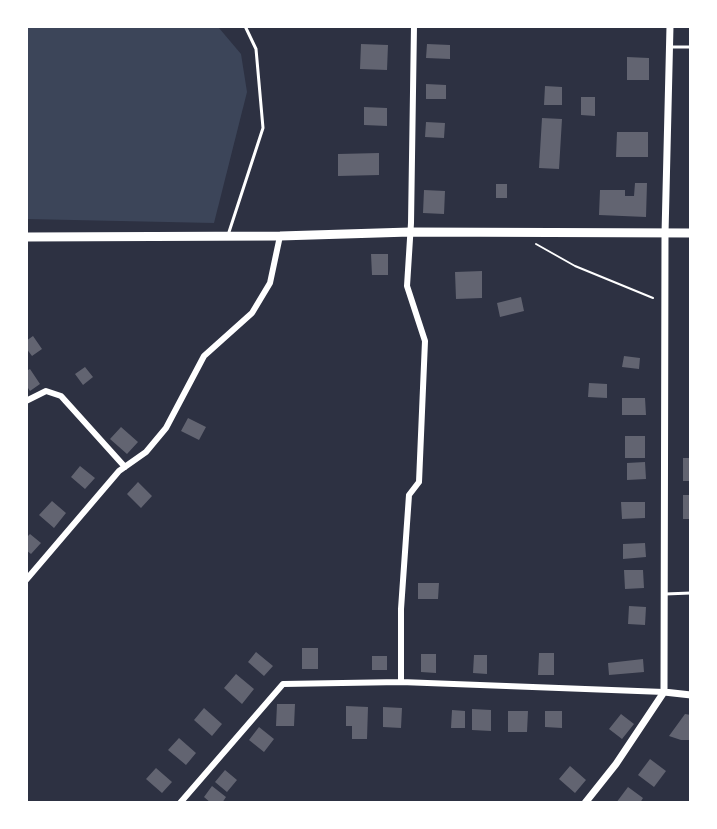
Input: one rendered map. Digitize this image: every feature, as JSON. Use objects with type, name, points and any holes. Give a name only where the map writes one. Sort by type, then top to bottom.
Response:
[{"type":"main road","points":[[26,237],[410,232],[691,233]]},
{"type":"street","points":[[401,682],[401,609],[409,495],[419,482],[425,341],[407,286],[414,26]]},
{"type":"street","points":[[585,803],[664,692],[665,234],[670,26]]},
{"type":"street","points":[[26,580],[125,467],[146,452],[166,428],[204,356],[252,313],[270,283],[280,236]]},
{"type":"street","points":[[26,401],[46,391],[61,396],[125,467]]},
{"type":"street","points":[[180,803],[283,684],[401,682],[691,695]]},
{"type":"lane","points":[[228,236],[263,128],[256,49],[245,26]]},
{"type":"lane","points":[[670,47],[691,47]]},
{"type":"lane","points":[[665,594],[691,593]]},
{"type":"path","points":[[518,233],[575,266],[665,304]]},
{"type":"shaded area","points":[[26,26],[219,28],[241,54],[247,92],[214,223],[26,219]]},
{"type":"building","points":[[361,44],[388,45],[387,70],[360,69]]},
{"type":"building","points":[[427,44],[450,45],[450,59],[426,58]]},
{"type":"building","points":[[627,57],[649,58],[649,80],[627,80]]},
{"type":"building","points":[[426,84],[446,85],[446,99],[426,99]]},
{"type":"building","points":[[545,86],[562,87],[562,105],[544,105]]},
{"type":"building","points":[[581,97],[595,97],[595,116],[581,115]]},
{"type":"building","points":[[364,107],[387,108],[387,126],[364,125]]},
{"type":"building","points":[[542,118],[562,119],[559,169],[539,168]]},
{"type":"building","points":[[426,122],[445,123],[444,138],[425,137]]},
{"type":"building","points":[[617,132],[648,132],[648,157],[616,157]]},
{"type":"building","points":[[379,153],[379,175],[338,176],[338,154]]},
{"type":"building","points":[[635,183],[647,183],[646,217],[599,215],[600,190],[625,190],[625,196],[634,196]]},
{"type":"building","points":[[496,184],[507,184],[507,198],[496,198]]},
{"type":"building","points":[[424,190],[445,191],[444,214],[423,213]]},
{"type":"building","points":[[371,254],[388,254],[388,275],[372,275]]},
{"type":"building","points":[[482,271],[482,298],[456,299],[455,272]]},
{"type":"building","points":[[521,297],[524,311],[500,317],[497,303]]},
{"type":"building","points":[[33,336],[42,349],[32,356],[26,348],[26,341]]},
{"type":"building","points":[[624,356],[640,358],[639,369],[622,367]]},
{"type":"building","points":[[85,367],[93,377],[83,385],[75,374]]},
{"type":"building","points":[[30,369],[40,384],[30,391],[26,385],[26,371]]},
{"type":"building","points":[[589,383],[607,384],[607,398],[588,397]]},
{"type":"building","points":[[622,398],[645,398],[646,415],[622,415]]},
{"type":"building","points":[[188,418],[206,427],[199,440],[181,431]]},
{"type":"building","points":[[121,427],[138,442],[127,454],[110,439]]},
{"type":"building","points":[[625,436],[645,436],[645,458],[625,458]]},
{"type":"building","points":[[683,458],[691,458],[691,481],[683,481]]},
{"type":"building","points":[[645,462],[646,479],[627,480],[627,463]]},
{"type":"building","points":[[80,466],[95,478],[85,489],[71,477]]},
{"type":"building","points":[[138,482],[152,496],[141,508],[127,494]]},
{"type":"building","points":[[683,495],[691,495],[691,519],[683,519]]},
{"type":"building","points":[[52,501],[66,513],[54,528],[39,515]]},
{"type":"building","points":[[621,502],[645,502],[645,518],[622,519]]},
{"type":"building","points":[[30,534],[41,543],[31,554],[26,550],[26,538]]},
{"type":"building","points":[[645,543],[646,557],[623,559],[623,544]]},
{"type":"building","points":[[624,570],[643,570],[644,588],[625,589]]},
{"type":"building","points":[[418,583],[439,583],[438,599],[418,599]]},
{"type":"building","points":[[629,606],[646,607],[645,625],[628,624]]},
{"type":"building","points":[[302,648],[318,648],[318,669],[302,669]]},
{"type":"building","points":[[256,652],[273,666],[264,676],[248,662]]},
{"type":"building","points":[[539,653],[554,653],[554,675],[538,675]]},
{"type":"building","points":[[421,654],[436,654],[436,673],[421,672]]},
{"type":"building","points":[[474,655],[487,655],[487,674],[473,673]]},
{"type":"building","points":[[372,656],[387,656],[387,670],[372,670]]},
{"type":"building","points":[[643,659],[644,672],[609,675],[608,663]]},
{"type":"building","points":[[236,674],[254,689],[242,704],[224,688]]},
{"type":"building","points":[[277,704],[295,704],[294,726],[276,726]]},
{"type":"building","points":[[346,706],[368,707],[367,739],[352,739],[352,726],[346,726]]},
{"type":"building","points":[[383,707],[402,708],[401,728],[383,727]]},
{"type":"building","points":[[204,708],[222,724],[212,736],[194,720]]},
{"type":"building","points":[[472,709],[491,710],[491,731],[472,730]]},
{"type":"building","points":[[452,710],[465,711],[465,728],[451,728]]},
{"type":"building","points":[[508,711],[528,711],[527,732],[508,732]]},
{"type":"building","points":[[545,711],[562,711],[562,728],[545,727]]},
{"type":"building","points":[[621,714],[634,724],[622,739],[609,729]]},
{"type":"building","points":[[685,714],[691,715],[691,740],[669,736]]},
{"type":"building","points":[[259,727],[274,739],[264,752],[249,740]]},
{"type":"building","points":[[179,738],[196,753],[186,765],[168,750]]},
{"type":"building","points":[[650,759],[666,771],[654,787],[638,775]]},
{"type":"building","points":[[570,766],[586,780],[575,793],[559,779]]},
{"type":"building","points":[[156,768],[172,782],[162,793],[146,779]]},
{"type":"building","points":[[225,770],[237,780],[227,792],[215,782]]},
{"type":"building","points":[[212,786],[226,797],[222,803],[211,803],[204,797]]},
{"type":"building","points":[[628,787],[643,798],[640,803],[616,803]]}]
